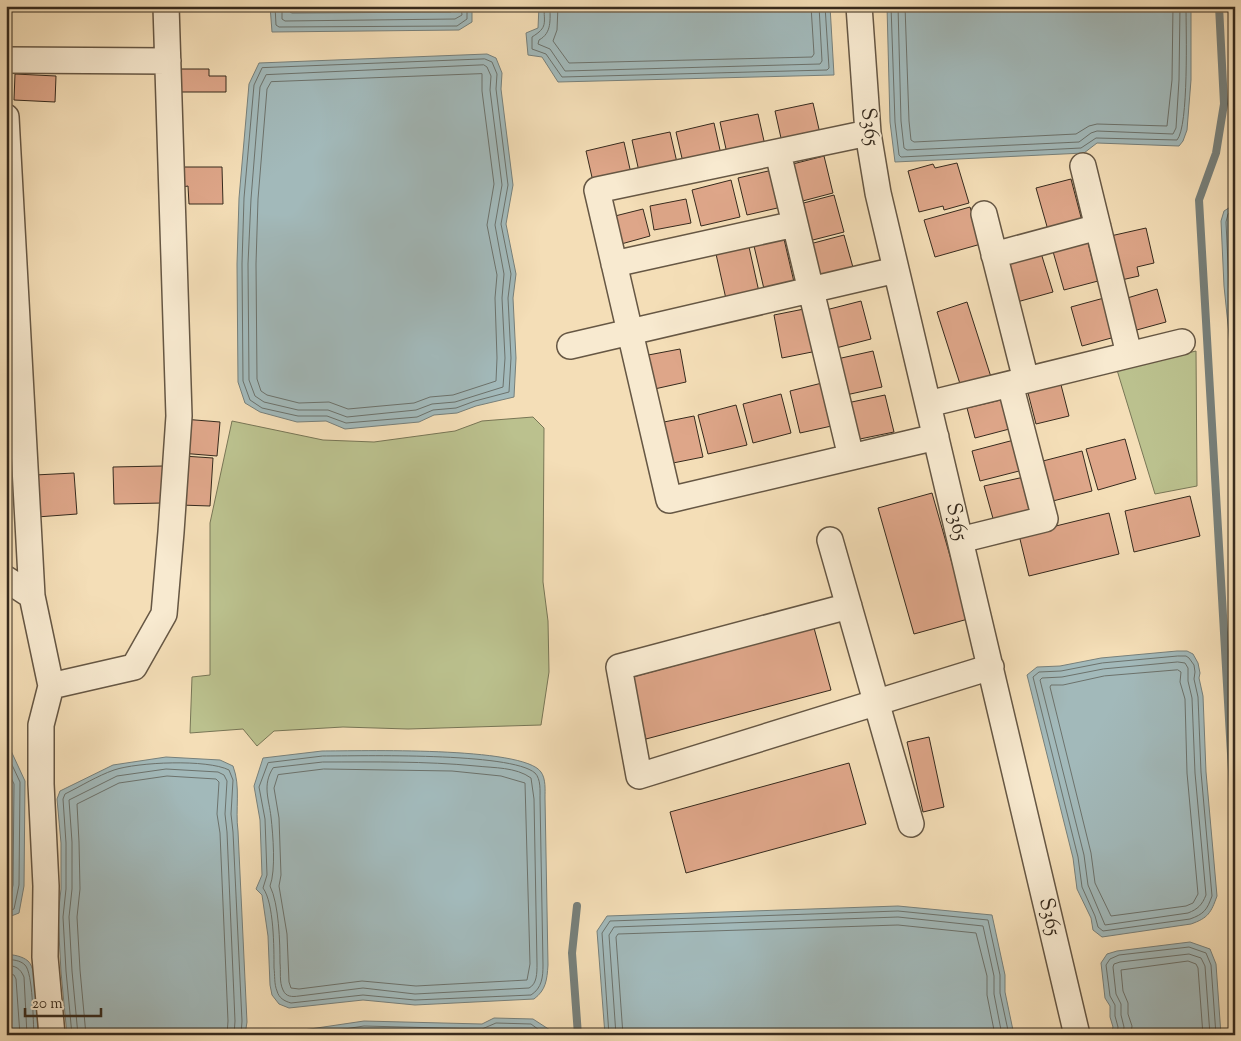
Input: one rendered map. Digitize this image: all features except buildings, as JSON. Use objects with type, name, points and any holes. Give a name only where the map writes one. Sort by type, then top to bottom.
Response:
[{"type":"street","points":[[51,686],[134,667],[164,614],[179,416],[166,6]]},
{"type":"street","name":"S365","points":[[859,6],[868,133],[878,193],[1077,1035]]},
{"type":"street","points":[[6,60],[168,61]]},
{"type":"street","points":[[6,117],[32,596],[51,686],[41,725],[41,784],[46,886],[45,957],[52,1035]]},
{"type":"street","points":[[868,133],[597,190],[669,500],[936,437]]},
{"type":"street","points":[[778,153],[851,457]]},
{"type":"street","points":[[1083,166],[1129,354]]},
{"type":"street","points":[[960,540],[1044,519],[994,255],[984,214]]},
{"type":"street","points":[[614,264],[795,224]]},
{"type":"street","points":[[994,255],[1098,227]]},
{"type":"street","points":[[570,346],[896,270]]},
{"type":"street","points":[[928,404],[1182,342]]},
{"type":"street","points":[[830,540],[911,824]]},
{"type":"street","points":[[6,579],[32,596]]},
{"type":"street","points":[[849,606],[619,667],[639,776],[991,668]]},
{"type":"green space","points":[[1196,351],[1197,486],[1155,494],[1117,370]]},
{"type":"green space","points":[[533,417],[544,428],[543,582],[548,621],[549,672],[541,725],[408,729],[343,727],[274,731],[257,746],[243,729],[190,733],[192,677],[210,675],[210,523],[232,421],[323,440],[374,442],[455,431],[482,421]]},
{"type":"water","points":[[270,6],[472,6],[472,22],[459,30],[272,32]]},
{"type":"water","points":[[539,6],[830,6],[834,75],[558,82],[542,57],[528,55],[526,33],[538,28]]},
{"type":"water","points":[[887,6],[1191,6],[1191,80],[1187,130],[1183,141],[1179,146],[1097,143],[1084,153],[895,162],[890,122]]},
{"type":"water","points":[[487,54],[496,58],[502,73],[501,89],[513,185],[506,224],[516,274],[513,298],[516,358],[514,397],[476,406],[457,413],[434,415],[419,422],[345,429],[326,421],[297,422],[260,412],[245,403],[238,382],[237,264],[239,198],[249,84],[259,63]]},
{"type":"water","points":[[1235,204],[1235,346],[1230,344],[1224,286],[1221,221],[1224,211]]},
{"type":"water","points":[[1187,651],[1193,654],[1198,663],[1200,673],[1199,678],[1203,696],[1206,772],[1217,896],[1208,914],[1191,924],[1102,937],[1093,930],[1091,918],[1077,889],[1073,858],[1027,675],[1037,667],[1060,666],[1101,658]]},
{"type":"water","points":[[6,740],[25,781],[24,886],[19,913],[6,918]]},
{"type":"water","points":[[322,751],[402,751],[473,754],[504,758],[528,764],[541,772],[545,788],[548,965],[545,984],[538,996],[534,999],[415,1005],[363,1000],[289,1008],[279,1004],[272,995],[270,985],[268,936],[262,895],[256,889],[262,875],[260,820],[254,786],[263,758]]},
{"type":"water","points":[[166,757],[220,760],[233,766],[237,782],[237,823],[247,1022],[245,1035],[67,1035],[58,916],[61,889],[61,843],[57,799],[60,791],[113,765]]},
{"type":"water","points":[[898,906],[992,915],[1005,975],[1005,992],[1014,1035],[605,1035],[597,931],[607,916]]},
{"type":"water","points":[[1190,942],[1210,949],[1216,964],[1221,1035],[1111,1035],[1113,1027],[1110,1017],[1110,1006],[1105,998],[1101,963],[1107,954],[1117,951]]},
{"type":"water","points":[[6,954],[23,958],[32,966],[36,985],[38,1035],[6,1035]]},
{"type":"water","points":[[494,1018],[533,1019],[550,1030],[551,1035],[281,1035],[283,1033],[364,1021],[482,1024]]},
{"type":"waterway","points":[[1219,6],[1224,104],[1216,153],[1199,200],[1235,823]]},
{"type":"waterway","points":[[577,906],[572,953],[578,1035]]}]
